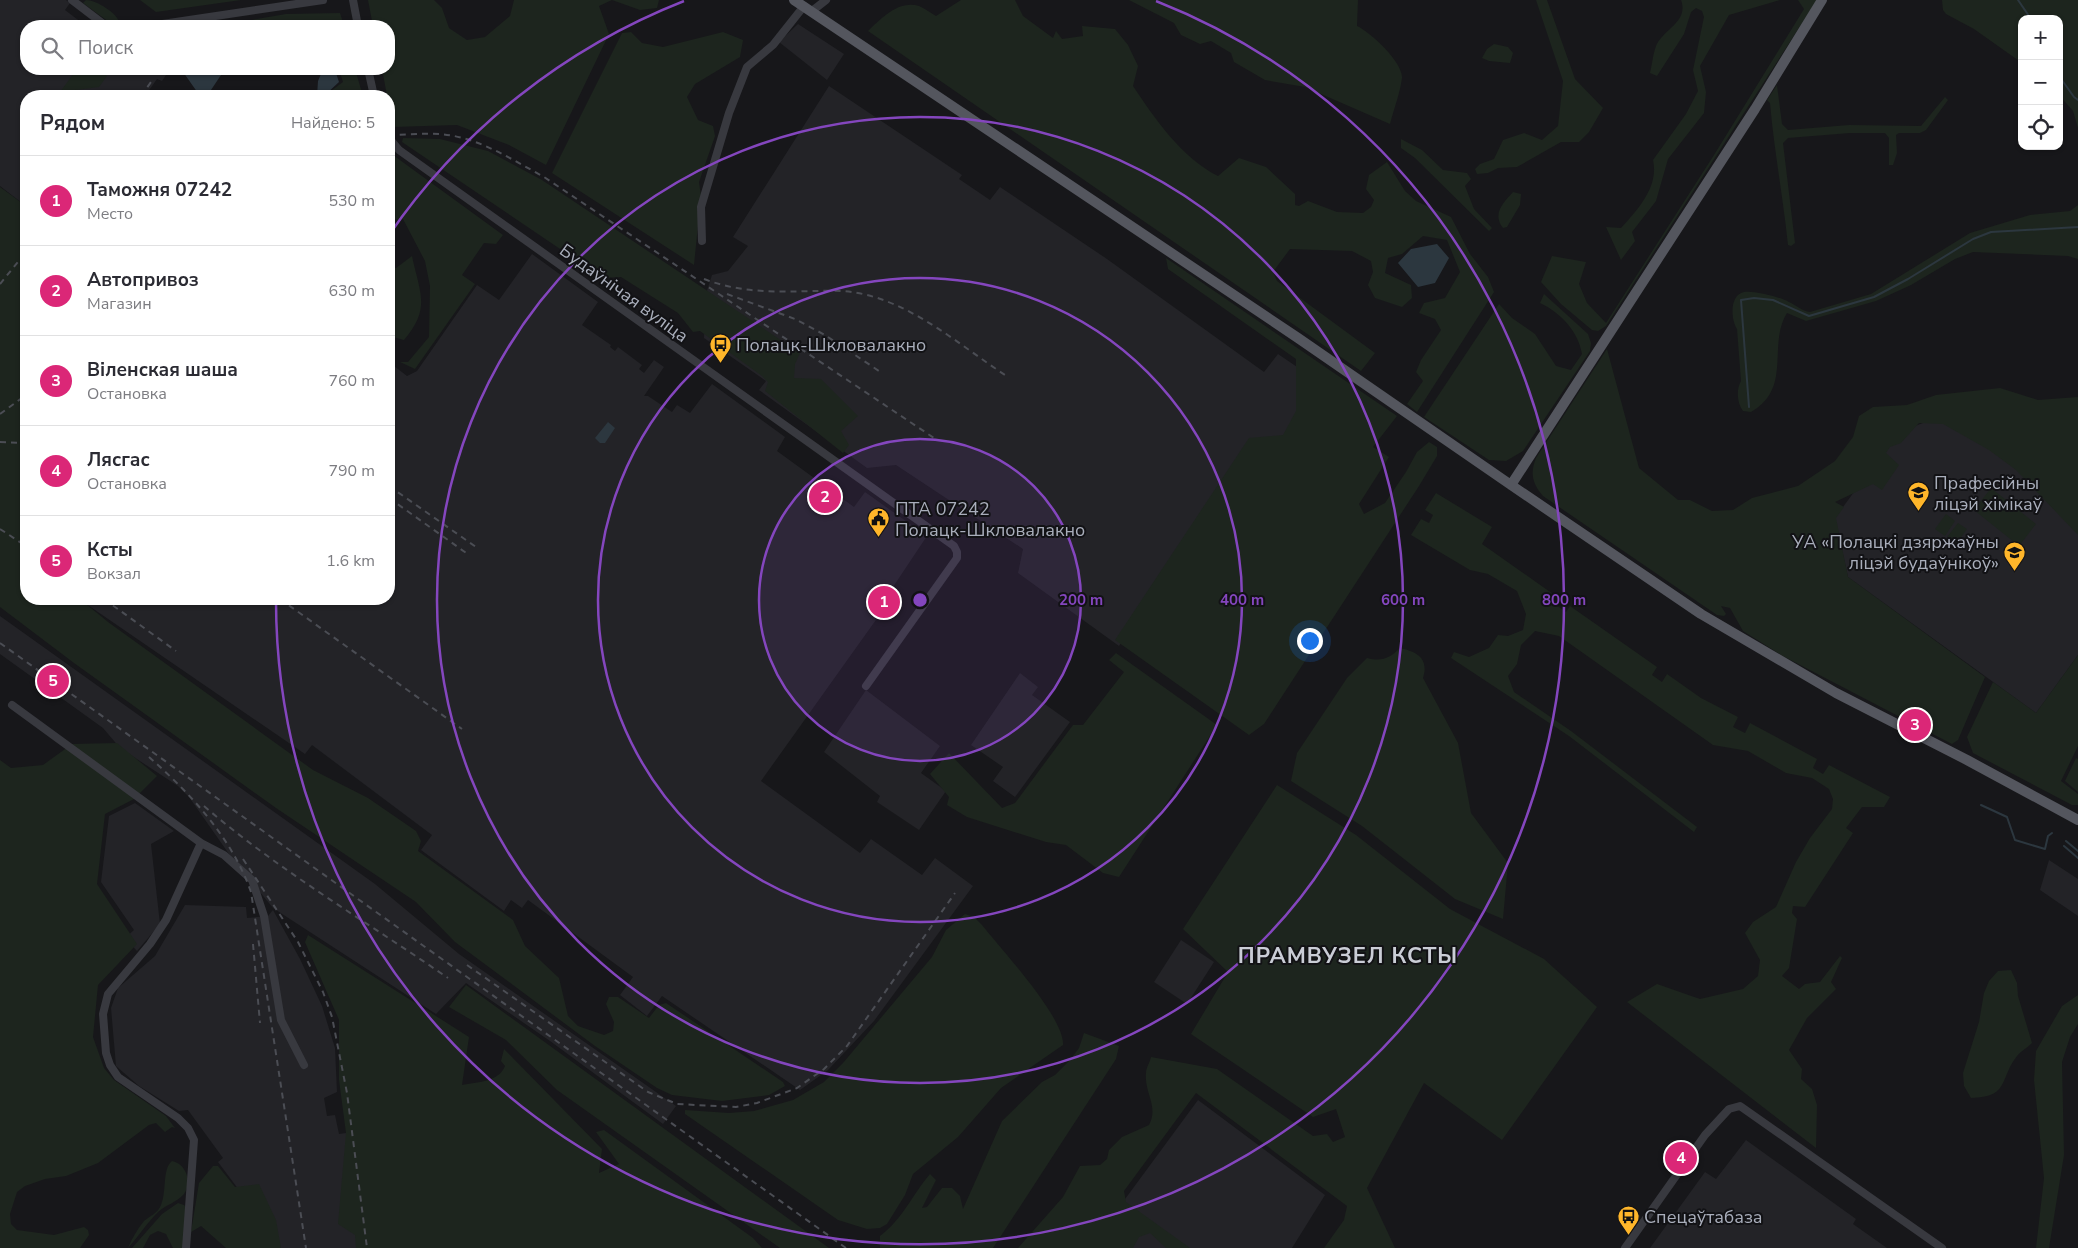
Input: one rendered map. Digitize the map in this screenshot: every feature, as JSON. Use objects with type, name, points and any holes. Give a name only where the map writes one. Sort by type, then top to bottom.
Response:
[{"type":"main road","points":[[794,0],[1298,338],[1701,614],[1778,660],[2078,820]]},
{"type":"main road","points":[[1511,485],[1755,109],[1822,0]]},
{"type":"street","points":[[72,0],[98,20]]},
{"type":"street","points":[[189,20],[323,0]]},
{"type":"street","points":[[353,0],[357,20]]},
{"type":"street","points":[[702,241],[701,207],[729,113],[747,67],[773,45],[808,9],[826,0]]},
{"type":"street","points":[[369,75],[373,90]]},
{"type":"street","name":"Будаўнічая вуліца","points":[[395,145],[399,150],[954,546],[957,552],[955,561],[866,686]]},
{"type":"street","points":[[12,705],[201,843],[224,855],[252,880],[264,916],[281,1020],[304,1065]]},
{"type":"street","points":[[186,1248],[194,1140],[188,1128],[178,1118],[118,1077],[106,1053],[102,1014],[108,994],[150,944],[166,920],[201,843]]},
{"type":"street","points":[[1625,1248],[1704,1136],[1729,1110],[1740,1106],[1942,1248]]},
{"type":"shaded area","points":[[0,0],[66,0],[70,3],[65,10],[78,20],[20,20],[20,75],[166,75],[162,81],[157,79],[149,90],[20,90],[20,201],[0,186]]},
{"type":"shaded area","points":[[86,0],[95,2],[106,8],[118,20],[106,20],[83,3]]},
{"type":"shaded area","points":[[140,0],[241,0],[156,12]]},
{"type":"shaded area","points":[[368,0],[434,0],[442,8],[449,28],[467,40],[485,37],[510,16],[514,0],[612,0],[599,6],[609,34],[546,165],[509,145],[457,125],[395,127],[395,90],[386,90],[383,75],[395,75],[395,20],[372,20]]},
{"type":"shaded area","points":[[612,0],[659,0],[657,8],[640,10]]},
{"type":"shaded area","points":[[961,0],[1015,0],[1023,16],[1053,38],[1056,31],[1062,39],[1083,36],[1082,26],[1115,29],[1128,45],[1138,66],[1133,86],[1141,99],[1170,137],[1181,148],[1193,159],[1218,176],[1239,158],[1266,167],[1295,194],[1295,205],[1299,206],[1308,201],[1337,212],[1363,213],[1371,207],[1374,200],[1366,189],[1369,175],[1387,162],[1405,191],[1416,201],[1451,217],[1470,254],[1488,277],[1494,292],[1417,412],[1407,404],[1423,381],[1416,372],[1421,360],[1441,330],[1435,319],[1419,313],[1424,303],[1445,298],[1460,272],[1447,240],[1423,236],[1402,254],[1388,258],[1385,273],[1411,285],[1412,298],[1402,307],[1375,298],[1368,285],[1373,272],[1371,261],[1352,251],[1290,249],[1273,272],[1277,281],[1375,353],[1361,371],[868,31],[878,21],[897,8],[911,5],[919,6],[936,16]]},
{"type":"shaded area","points":[[1129,0],[1358,0],[1357,26],[1370,34],[1385,48],[1401,71],[1401,84],[1390,124],[1305,87],[1265,80],[1234,62],[1231,53],[1211,41],[1200,44],[1181,35],[1174,23]]},
{"type":"shaded area","points":[[1536,0],[1547,0],[1575,79],[1603,108],[1589,132],[1579,142],[1561,142],[1517,167],[1498,168],[1488,173],[1477,174],[1475,169],[1480,164],[1494,159],[1503,140],[1524,133],[1542,140],[1558,126],[1563,81]]},
{"type":"shaded area","points":[[1681,0],[1780,0],[1729,15],[1700,66],[1706,92],[1704,113],[1668,159],[1656,201],[1632,232],[1635,241],[1621,260],[1606,227],[1621,228],[1646,197],[1653,179],[1653,160],[1686,114],[1698,91],[1693,70],[1704,17],[1702,11],[1696,8],[1691,12],[1684,34],[1657,76],[1650,73],[1654,52],[1659,40],[1678,20],[1681,14],[1683,8]]},
{"type":"shaded area","points":[[1798,0],[1817,0],[1606,326],[1598,331],[1592,330],[1561,304],[1541,282],[1552,256],[1586,262],[1579,284],[1587,303],[1606,323],[1714,155],[1804,9]]},
{"type":"shaded area","points":[[1942,0],[2078,0],[2078,128],[2073,111],[2063,100],[2063,15],[2018,15],[2018,60],[1974,29],[1946,14],[1943,10]]},
{"type":"shaded area","points":[[340,13],[342,20],[252,20],[286,14]]},
{"type":"shaded area","points":[[798,24],[844,54],[827,80],[779,42]]},
{"type":"shaded area","points":[[631,32],[642,43],[663,47],[723,32],[743,40],[740,57],[695,84],[687,97],[698,120],[713,126],[715,136],[699,182],[701,196],[694,265],[552,173],[622,33]]},
{"type":"shaded area","points":[[1494,44],[1508,47],[1513,53],[1510,63],[1489,61],[1482,58],[1487,49]]},
{"type":"shaded area","points":[[73,75],[107,76],[99,87],[61,90]]},
{"type":"shaded area","points":[[185,75],[221,75],[211,90],[196,90]]},
{"type":"shaded area","points":[[320,75],[337,75],[339,82],[330,90],[317,90]]},
{"type":"shaded area","points":[[341,75],[357,75],[361,90],[332,90],[343,82]]},
{"type":"shaded area","points":[[1777,85],[1782,124],[1788,130],[1849,125],[1921,126],[1945,97],[1948,100],[1926,130],[1920,133],[1899,133],[1896,135],[1897,153],[1893,165],[1889,165],[1889,138],[1885,133],[1850,133],[1788,138],[1783,143],[1795,243],[1791,246],[1788,245],[1770,103],[1767,100]]},
{"type":"shaded area","points":[[829,86],[962,175],[959,179],[990,200],[1000,187],[1107,259],[1264,372],[1278,354],[1347,401],[1304,468],[1252,444],[1119,646],[1018,573],[1023,549],[896,465],[867,468],[759,390],[766,381],[704,338],[705,297],[712,275],[728,271],[748,246],[733,237]]},
{"type":"shaded area","points":[[403,138],[440,139],[488,151],[542,180],[800,353],[795,364],[794,378],[821,379],[858,416],[841,431],[849,445],[843,453],[765,391],[768,382],[762,376],[700,331],[693,332],[678,313],[621,277],[603,278],[402,142]]},
{"type":"shaded area","points":[[1401,139],[1422,150],[1443,170],[1467,173],[1471,179],[1465,186],[1474,209],[1492,228],[1489,231],[1415,158],[1401,148]]},
{"type":"shaded area","points":[[395,156],[503,235],[496,244],[484,243],[462,275],[475,284],[415,369],[400,362],[408,362],[429,337],[430,286],[425,261],[403,219],[395,220]]},
{"type":"shaded area","points":[[0,187],[20,202],[20,605],[87,605],[108,622],[313,770],[368,798],[416,831],[421,841],[418,851],[513,920],[525,946],[559,978],[568,1016],[578,1026],[604,1035],[613,1031],[614,1022],[606,1004],[609,997],[618,997],[649,1018],[659,1005],[666,1003],[783,1082],[785,1086],[769,1095],[722,1101],[672,1095],[657,1088],[595,1046],[455,942],[416,902],[276,808],[74,663],[0,607]]},
{"type":"shaded area","points":[[1513,192],[1521,194],[1520,205],[1507,227],[1503,228],[1499,218],[1500,209]]},
{"type":"shaded area","points":[[2078,205],[2078,259],[2068,256],[1973,252],[1955,259],[1911,285],[1876,301],[1806,321],[1787,313],[1781,325],[1776,379],[1772,391],[1764,402],[1751,412],[1743,411],[1741,408],[1738,396],[1738,388],[1741,381],[1737,329],[1733,320],[1734,303],[1739,294],[1754,292],[1767,294],[1810,312],[1871,294],[1970,233],[2030,215],[2070,211]]},
{"type":"shaded area","points":[[1437,244],[1449,258],[1435,283],[1418,287],[1398,263],[1411,249]]},
{"type":"shaded area","points":[[532,254],[598,302],[582,325],[611,345],[610,347],[615,351],[618,347],[642,365],[639,369],[644,373],[654,360],[664,367],[644,396],[648,396],[672,412],[677,405],[690,413],[712,384],[785,437],[777,451],[854,507],[865,492],[927,536],[889,593],[893,596],[761,781],[860,853],[871,839],[922,875],[935,858],[973,886],[874,1021],[828,1070],[800,1090],[662,996],[647,1016],[620,995],[633,977],[528,900],[522,908],[511,900],[504,911],[421,850],[432,835],[312,745],[305,754],[88,605],[395,605],[395,367],[407,376],[417,371],[477,285],[499,300]]},
{"type":"shaded area","points":[[412,256],[421,300],[418,319],[404,340],[395,338],[396,268]]},
{"type":"shaded area","points":[[1166,258],[1397,416],[1373,447],[1389,457],[1359,504],[1364,514],[1385,503],[1417,452],[1429,442],[1437,447],[1437,456],[1419,486],[1264,724],[1249,735],[1115,640],[1249,438],[1283,435],[1296,411],[1296,359],[1168,269]]},
{"type":"shaded area","points":[[1544,294],[1588,334],[1591,343],[1590,351],[1523,451],[1506,461],[1489,460],[1424,417],[1499,304],[1512,318],[1535,334],[1556,366],[1571,370],[1582,354],[1580,346],[1572,330],[1561,317],[1540,303]]},
{"type":"shaded area","points":[[1607,349],[1639,468],[1678,500],[1690,500],[1712,511],[1733,510],[1752,498],[1798,486],[1835,461],[1853,437],[1859,416],[1873,407],[1907,405],[1936,395],[2000,388],[2038,400],[2078,397],[2078,535],[2016,470],[1989,450],[1943,424],[1919,423],[1901,443],[1890,447],[1886,453],[1899,465],[1882,490],[1873,484],[1835,502],[1844,507],[1836,518],[1848,577],[1985,677],[1958,740],[1952,744],[1781,655],[1743,631],[1730,608],[1721,606],[1726,614],[1724,616],[1717,615],[1543,496],[1536,487],[1533,478],[1536,458]]},
{"type":"shaded area","points":[[1954,411],[2078,517],[2078,655],[2036,713],[1848,577],[1835,518],[1897,433]]},
{"type":"shaded area","points":[[608,422],[615,428],[605,443],[600,443],[595,438]]},
{"type":"shaded area","points":[[1991,488],[2036,524],[2019,546],[1974,510]]},
{"type":"shaded area","points":[[1436,493],[1492,527],[1482,544],[1560,599],[1556,605],[1566,612],[1570,606],[1657,667],[1652,675],[1662,682],[1667,674],[1701,698],[1738,717],[1733,727],[1745,733],[1750,723],[1817,759],[1813,768],[1823,774],[1829,765],[1890,797],[1884,807],[1862,807],[1846,828],[1853,833],[1805,907],[1793,906],[1792,913],[1797,919],[1789,968],[1782,976],[1799,989],[1805,984],[1820,982],[1840,956],[1842,958],[1831,982],[1836,989],[1807,1018],[1789,1050],[1802,1069],[1801,1079],[1812,1089],[1817,1105],[1816,1148],[1627,1002],[1657,984],[1700,999],[1743,989],[1758,976],[1760,960],[1745,933],[1753,922],[1776,907],[1796,862],[1810,838],[1832,809],[1833,799],[1829,789],[1812,778],[1786,773],[1748,751],[1713,745],[1559,636],[1535,631],[1521,645],[1517,664],[1508,676],[1514,692],[1571,731],[1697,827],[1694,832],[1569,736],[1451,658],[1454,652],[1469,657],[1489,648],[1498,635],[1508,636],[1523,630],[1526,614],[1517,591],[1488,574],[1470,570],[1411,535],[1421,519],[1429,523],[1433,515],[1425,510]]},
{"type":"shaded area","points":[[1946,514],[1955,521],[1945,536],[1935,529]]},
{"type":"shaded area","points":[[1958,523],[1967,529],[1956,544],[1947,537]]},
{"type":"shaded area","points":[[0,616],[375,884],[459,954],[676,1106],[663,1124],[550,1041],[466,983],[436,1014],[273,908],[229,854],[189,797],[178,786],[120,748],[103,728],[0,654]]},
{"type":"shaded area","points":[[1400,648],[1417,654],[1423,661],[1423,678],[1458,743],[1471,813],[1508,863],[1503,919],[1455,899],[1362,826],[1291,781],[1297,753],[1347,678],[1367,658],[1377,660],[1385,658]]},
{"type":"shaded area","points":[[1116,653],[1217,725],[1119,877],[1103,873],[1066,845],[1046,842],[967,817],[947,805],[949,797],[930,774],[949,753],[1002,808],[1015,803],[1073,725],[1083,725],[1124,672],[1109,660]]},
{"type":"shaded area","points":[[2078,655],[2078,746],[2061,781],[2078,794],[2078,805],[2072,805],[1973,753],[1967,737],[1993,682],[2036,713]]},
{"type":"shaded area","points":[[1020,673],[1038,687],[1032,695],[1070,722],[1015,797],[993,781],[1003,767],[971,745]]},
{"type":"shaded area","points":[[866,690],[940,746],[921,773],[946,791],[919,830],[877,802],[880,796],[824,752]]},
{"type":"shaded area","points":[[117,743],[157,776],[134,799],[105,814],[97,884],[137,944],[98,985],[93,1037],[104,1068],[114,1080],[166,1116],[175,1128],[172,1127],[165,1132],[156,1123],[149,1125],[98,1163],[66,1176],[45,1179],[25,1186],[17,1192],[10,1214],[11,1224],[17,1230],[54,1235],[84,1227],[88,1230],[89,1235],[80,1248],[0,1248],[0,760],[11,768],[43,765],[72,744]]},
{"type":"shaded area","points":[[2076,758],[2078,759],[2078,792],[2065,781]]},
{"type":"shaded area","points":[[1277,785],[1356,835],[1450,909],[1544,959],[1597,1007],[1502,1140],[1424,1083],[1367,1188],[1395,1248],[1324,1248],[1344,1220],[1347,1206],[1196,1093],[1124,1191],[1126,1202],[1190,1248],[1166,1248],[1150,1233],[1139,1237],[1133,1248],[1018,1248],[1063,1197],[1080,1166],[1100,1165],[1107,1159],[1109,1150],[1122,1137],[1149,1125],[1152,1118],[1152,1105],[1147,1087],[1146,1073],[1151,1057],[1217,1069],[1313,1136],[1327,1134],[1333,1142],[1345,1137],[1336,1109],[1313,1117],[1191,1034],[1228,972],[1183,929]]},
{"type":"shaded area","points":[[135,803],[174,831],[151,844],[160,924],[137,951],[125,938],[134,930],[101,882],[109,816]]},
{"type":"shaded area","points":[[2049,860],[2078,879],[2078,916],[2040,890]]},
{"type":"shaded area","points":[[185,905],[246,907],[247,918],[268,916],[273,910],[300,959],[322,1006],[335,1048],[337,1092],[324,1098],[327,1116],[335,1115],[339,1134],[346,1133],[362,1248],[257,1248],[239,1190],[218,1162],[223,1158],[188,1110],[179,1111],[139,1086],[116,1066],[111,1008],[118,988],[155,956]]},
{"type":"shaded area","points":[[965,914],[974,917],[982,925],[1017,966],[1054,1018],[1061,1033],[1063,1045],[1001,1088],[958,1137],[913,1174],[905,1195],[887,1224],[880,1228],[867,1229],[838,1220],[685,1114],[685,1110],[729,1113],[754,1111],[793,1100],[824,1082],[843,1063],[932,957],[946,930]]},
{"type":"shaded area","points":[[308,935],[469,1037],[462,1085],[487,1080],[498,1075],[505,1066],[501,1061],[504,1049],[602,1149],[599,1173],[619,1164],[596,1132],[604,1130],[753,1238],[762,1248],[356,1248],[355,1235],[338,1224],[346,1133],[339,1080],[339,1020],[305,942]]},
{"type":"shaded area","points":[[1181,940],[1214,962],[1187,1004],[1154,982]]},
{"type":"shaded area","points":[[2011,970],[2017,983],[2018,996],[2032,1043],[2011,1064],[1998,1090],[1983,1097],[1971,1098],[1964,1086],[1963,1073],[1979,1022],[1984,993],[1989,981],[1998,971]]},
{"type":"shaded area","points":[[466,985],[829,1248],[780,1248],[557,1090],[506,1040],[449,1007]]},
{"type":"shaded area","points":[[2078,995],[2078,1024],[2070,1037],[2062,1062],[2064,1155],[2049,1248],[2036,1248],[2044,1178],[2034,1080],[2036,1051],[2062,1006]]},
{"type":"shaded area","points":[[1084,1033],[1119,1046],[1116,1059],[993,1248],[880,1248],[880,1236],[895,1222],[930,1174],[936,1180],[922,1208],[927,1207],[942,1188],[952,1188],[960,1196],[963,1209],[1002,1121],[1042,1082],[1055,1075],[1070,1060],[1079,1048]]},
{"type":"shaded area","points":[[1198,1100],[1325,1195],[1292,1248],[1089,1248]]},
{"type":"shaded area","points":[[1746,1140],[1856,1219],[1853,1224],[1887,1248],[1650,1248],[1705,1172],[1716,1179]]},
{"type":"shaded area","points":[[172,1161],[177,1162],[184,1169],[188,1178],[187,1189],[181,1197],[158,1212],[128,1248],[144,1221],[160,1208],[167,1169]]},
{"type":"shaded area","points":[[213,1166],[218,1166],[235,1187],[259,1184],[276,1220],[281,1248],[226,1248],[201,1226],[191,1232],[199,1183]]},
{"type":"shaded area","points":[[178,1203],[184,1205],[187,1209],[183,1248],[173,1248],[166,1234],[158,1231],[150,1235],[143,1248],[132,1248],[162,1214]]},
{"type":"waterway","points":[[2018,0],[2028,15]]},
{"type":"waterway","points":[[2063,82],[2078,100]]},
{"type":"waterway","points":[[1749,407],[1741,300],[1754,298],[1773,300],[1809,316],[1874,297],[1908,279],[1973,239],[1991,232],[2078,227]]},
{"type":"waterway","points":[[1981,805],[2007,817],[2015,840],[2045,849],[2048,836],[2052,833]]},
{"type":"waterway","points":[[2066,841],[2078,851]]},
{"type":"waterway","points":[[2064,846],[2078,858]]},
{"type":"railway","points":[[145,90],[151,82]]},
{"type":"railway","points":[[395,135],[440,134],[468,139],[494,150],[544,177],[937,440]]},
{"type":"railway","points":[[0,284],[20,259]]},
{"type":"railway","points":[[704,279],[718,284],[745,289],[843,291],[873,297],[893,304],[932,325],[1005,375]]},
{"type":"railway","points":[[727,294],[795,319],[825,335],[882,373]]},
{"type":"railway","points":[[0,414],[20,399]]},
{"type":"railway","points":[[0,442],[20,443]]},
{"type":"railway","points":[[395,490],[476,547]]},
{"type":"railway","points":[[395,502],[469,555]]},
{"type":"railway","points":[[0,529],[20,542]]},
{"type":"railway","points":[[112,605],[176,651]]},
{"type":"railway","points":[[288,605],[462,729]]},
{"type":"railway","points":[[0,643],[846,1248]]},
{"type":"railway","points":[[149,757],[180,786],[209,818],[233,853],[251,892],[306,1248]]},
{"type":"railway","points":[[204,806],[292,874],[448,978]]},
{"type":"railway","points":[[243,859],[298,942],[323,992],[332,1017],[347,1093],[367,1248]]},
{"type":"railway","points":[[467,965],[648,1092],[677,1104],[736,1107],[757,1103],[797,1088],[824,1069],[847,1046],[955,893]]},
{"type":"railway","points":[[253,944],[260,1023]]},
{"type":"place","name":"Полацк-Шкловалакно","points":[[720,364]]},
{"type":"place","name":"Автопривоз","points":[[825,497]]},
{"type":"place","name":"Прафесійны ліцэй хімікаў","points":[[1918,512]]},
{"type":"place","name":"ПТА 07242 Полацк-Шкловалакно","points":[[879,538]]},
{"type":"place","name":"УА «Полацкі дзяржаўны ліцэй будаўнікоў»","points":[[2015,571]]},
{"type":"place","name":"Таможня 07242","points":[[884,602]]},
{"type":"place","name":"Ксты","points":[[53,681]]},
{"type":"place","name":"Віленская шаша","points":[[1915,725]]},
{"type":"place","name":"Лясгас","points":[[1681,1158]]},
{"type":"place","name":"Спецаўтабаза","points":[[1628,1236]]},
{"type":"district","name":"ПРАМВУЗЕЛ КСТЫ","points":[[1348,956]]}]
